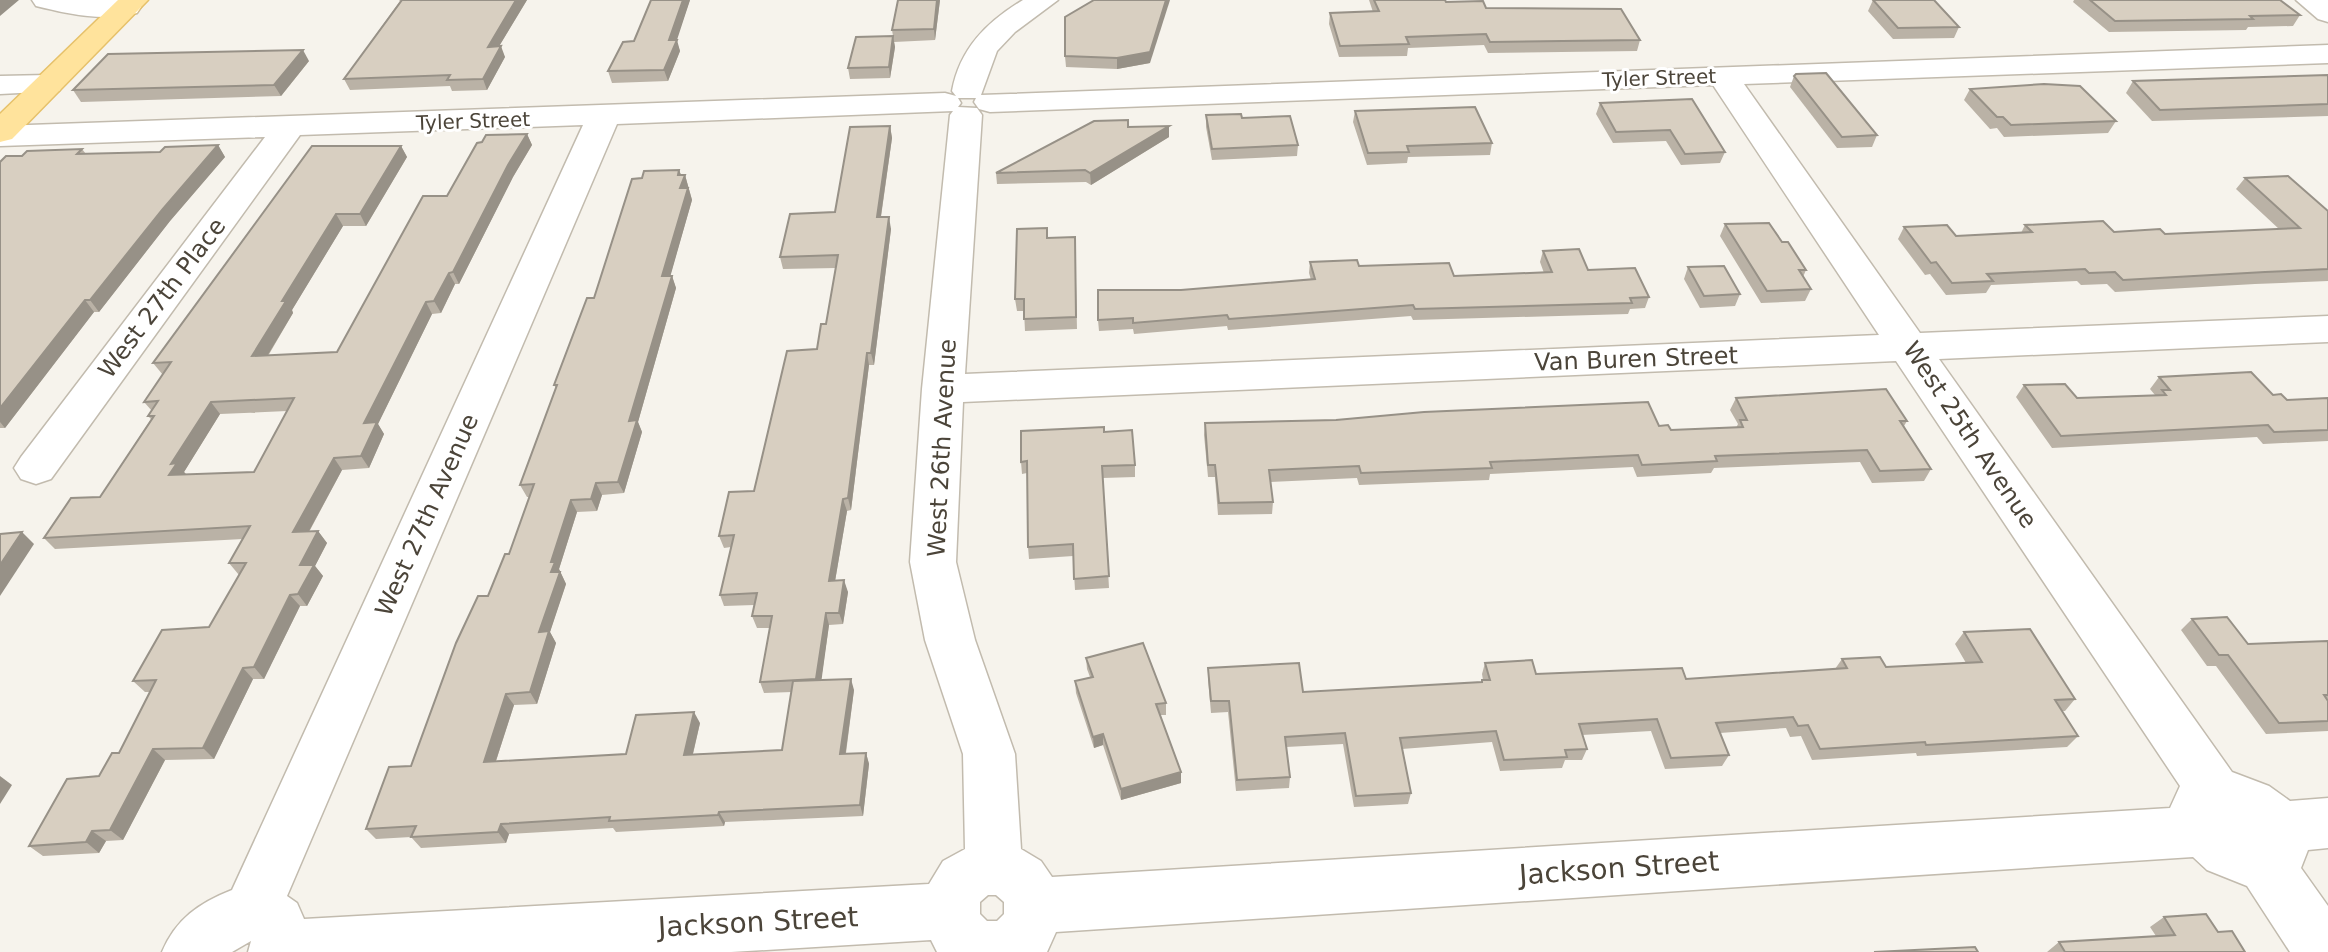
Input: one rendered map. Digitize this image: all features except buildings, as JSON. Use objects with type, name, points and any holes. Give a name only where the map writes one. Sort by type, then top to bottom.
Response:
[{"type":"main road","points":[[0,134],[130,3]]},
{"type":"street","points":[[46,0],[79,8],[130,3]]},
{"type":"street","name":"West 26th Avenue","points":[[1014,887],[989,754],[950,640],[933,562],[943,389],[967,103],[977,56],[990,38],[1006,23],[1044,0]]},
{"type":"street","points":[[2310,0],[2328,13]]},
{"type":"street","name":"Tyler Street","points":[[0,134],[289,127],[2328,54]]},
{"type":"street","name":"West 25th Avenue","points":[[1722,76],[1910,347],[2210,812]]},
{"type":"street","points":[[0,85],[48,84]]},
{"type":"street","name":"West 27th Avenue","points":[[268,938],[604,116]]},
{"type":"street","name":"West 27th Place","points":[[36,468],[289,127]]},
{"type":"street","name":"Van Buren Street","points":[[943,389],[2328,329]]},
{"type":"street","points":[[2210,812],[2230,795],[2251,804],[2289,837],[2325,952]]},
{"type":"street","name":"Jackson Street","points":[[1014,887],[2210,812]]},
{"type":"street","points":[[966,880],[1014,887],[1030,924],[1020,937],[992,951],[974,947],[961,939],[953,926],[951,911],[956,892],[966,880]]},
{"type":"street","name":"Jackson Street","points":[[192,952],[204,936],[220,924],[268,938],[951,911]]}]
